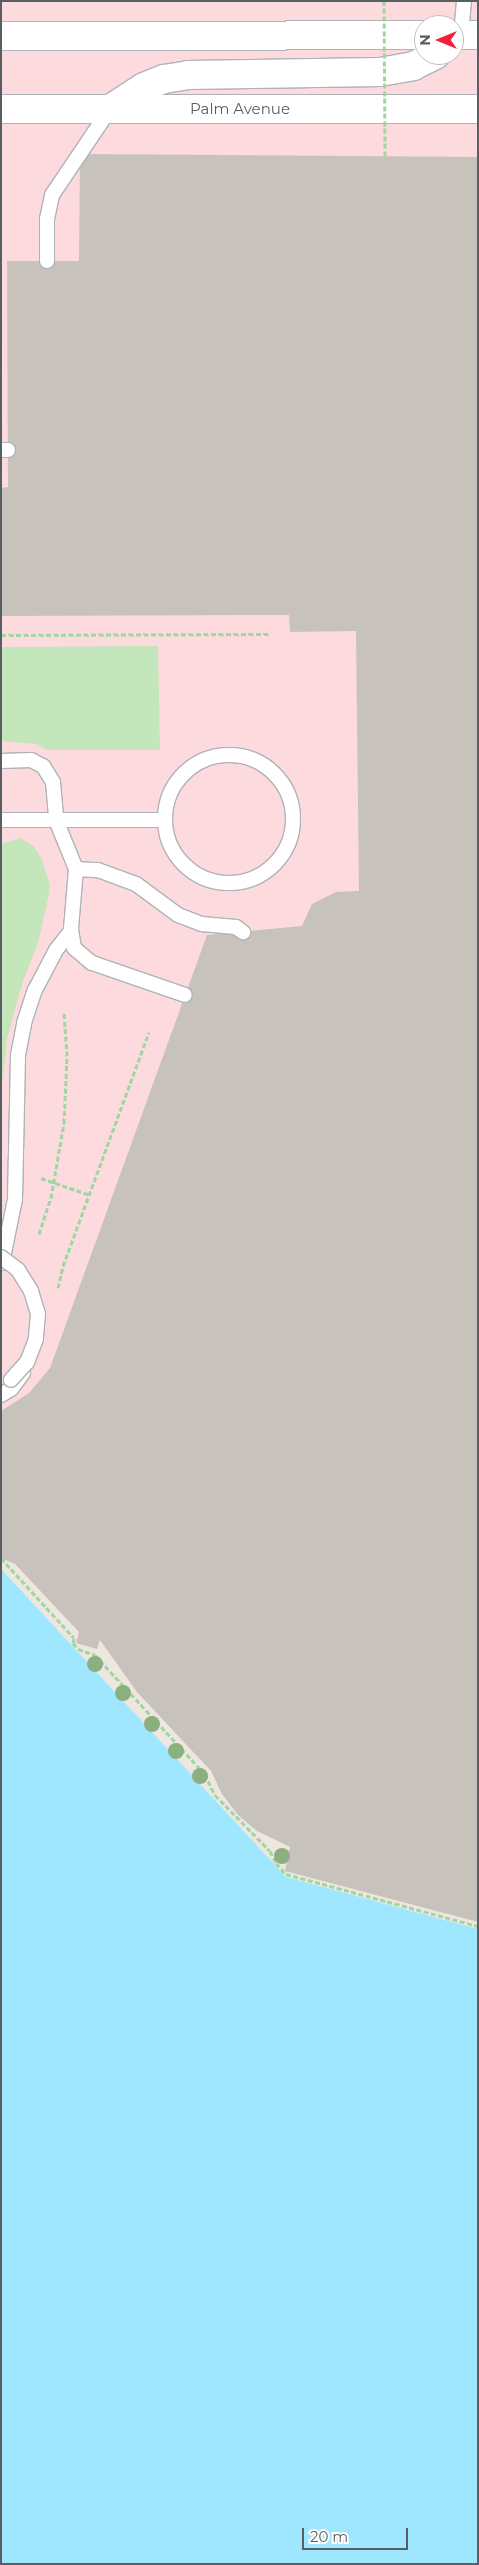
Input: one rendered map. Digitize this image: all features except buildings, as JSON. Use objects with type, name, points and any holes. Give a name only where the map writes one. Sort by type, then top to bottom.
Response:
[{"type":"main road","points":[[1,36],[414,35]]},
{"type":"main road","points":[[110,109],[144,87],[164,79],[188,75],[380,72],[415,65]]},
{"type":"main road","name":"Palm Avenue","points":[[1,109],[478,109]]},
{"type":"lane","points":[[463,15],[464,1]]},
{"type":"lane","points":[[47,262],[47,219],[52,195],[110,109]]},
{"type":"lane","points":[[227,755],[248,757],[274,773],[282,781],[291,800],[294,821],[290,842],[272,867],[264,874],[244,882],[224,884],[204,879],[186,867],[173,850],[165,820],[171,792],[189,768],[207,759],[227,755]]},
{"type":"lane","points":[[1,761],[31,760],[42,766],[53,782],[56,820],[76,869],[72,931],[74,948],[92,963],[185,995]]},
{"type":"lane","points":[[1,820],[165,820]]},
{"type":"lane","points":[[76,869],[98,870],[136,884],[178,916],[202,924],[236,927],[243,932]]},
{"type":"lane","points":[[1,1395],[11,1389],[28,1367],[36,1343],[36,1317],[28,1292],[14,1272],[2,1263],[15,1199],[18,1055],[24,1023],[35,990],[56,950],[72,931]]},
{"type":"lane","points":[[1,1258],[18,1270],[31,1291],[38,1314],[36,1338],[27,1362],[6,1383]]},
{"type":"path","points":[[384,1],[385,157]]},
{"type":"path","points":[[1,635],[270,634]]},
{"type":"path","points":[[39,1234],[54,1181],[66,1091],[64,1012]]},
{"type":"path","points":[[57,1295],[63,1266],[149,1032]]},
{"type":"path","points":[[39,1178],[54,1181],[90,1195]]},
{"type":"path","points":[[1,1558],[74,1638],[73,1643],[78,1649],[95,1654],[205,1774],[215,1795],[270,1851],[276,1863],[286,1874],[478,1926]]},
{"type":"shaded area","points":[[1,1],[478,1],[478,1922],[285,1871],[290,1847],[257,1831],[238,1815],[222,1794],[211,1771],[137,1692],[100,1641],[97,1649],[76,1643],[78,1632],[15,1564],[1,1558]]},
{"type":"green space","points":[[158,646],[160,750],[46,750],[37,744],[1,741],[1,647]]},
{"type":"green space","points":[[20,838],[34,846],[42,860],[50,885],[38,943],[23,981],[7,1039],[1,1093],[1,844]]},
{"type":"water","points":[[1,1569],[286,1877],[478,1929],[478,2564],[1,2564]]}]
